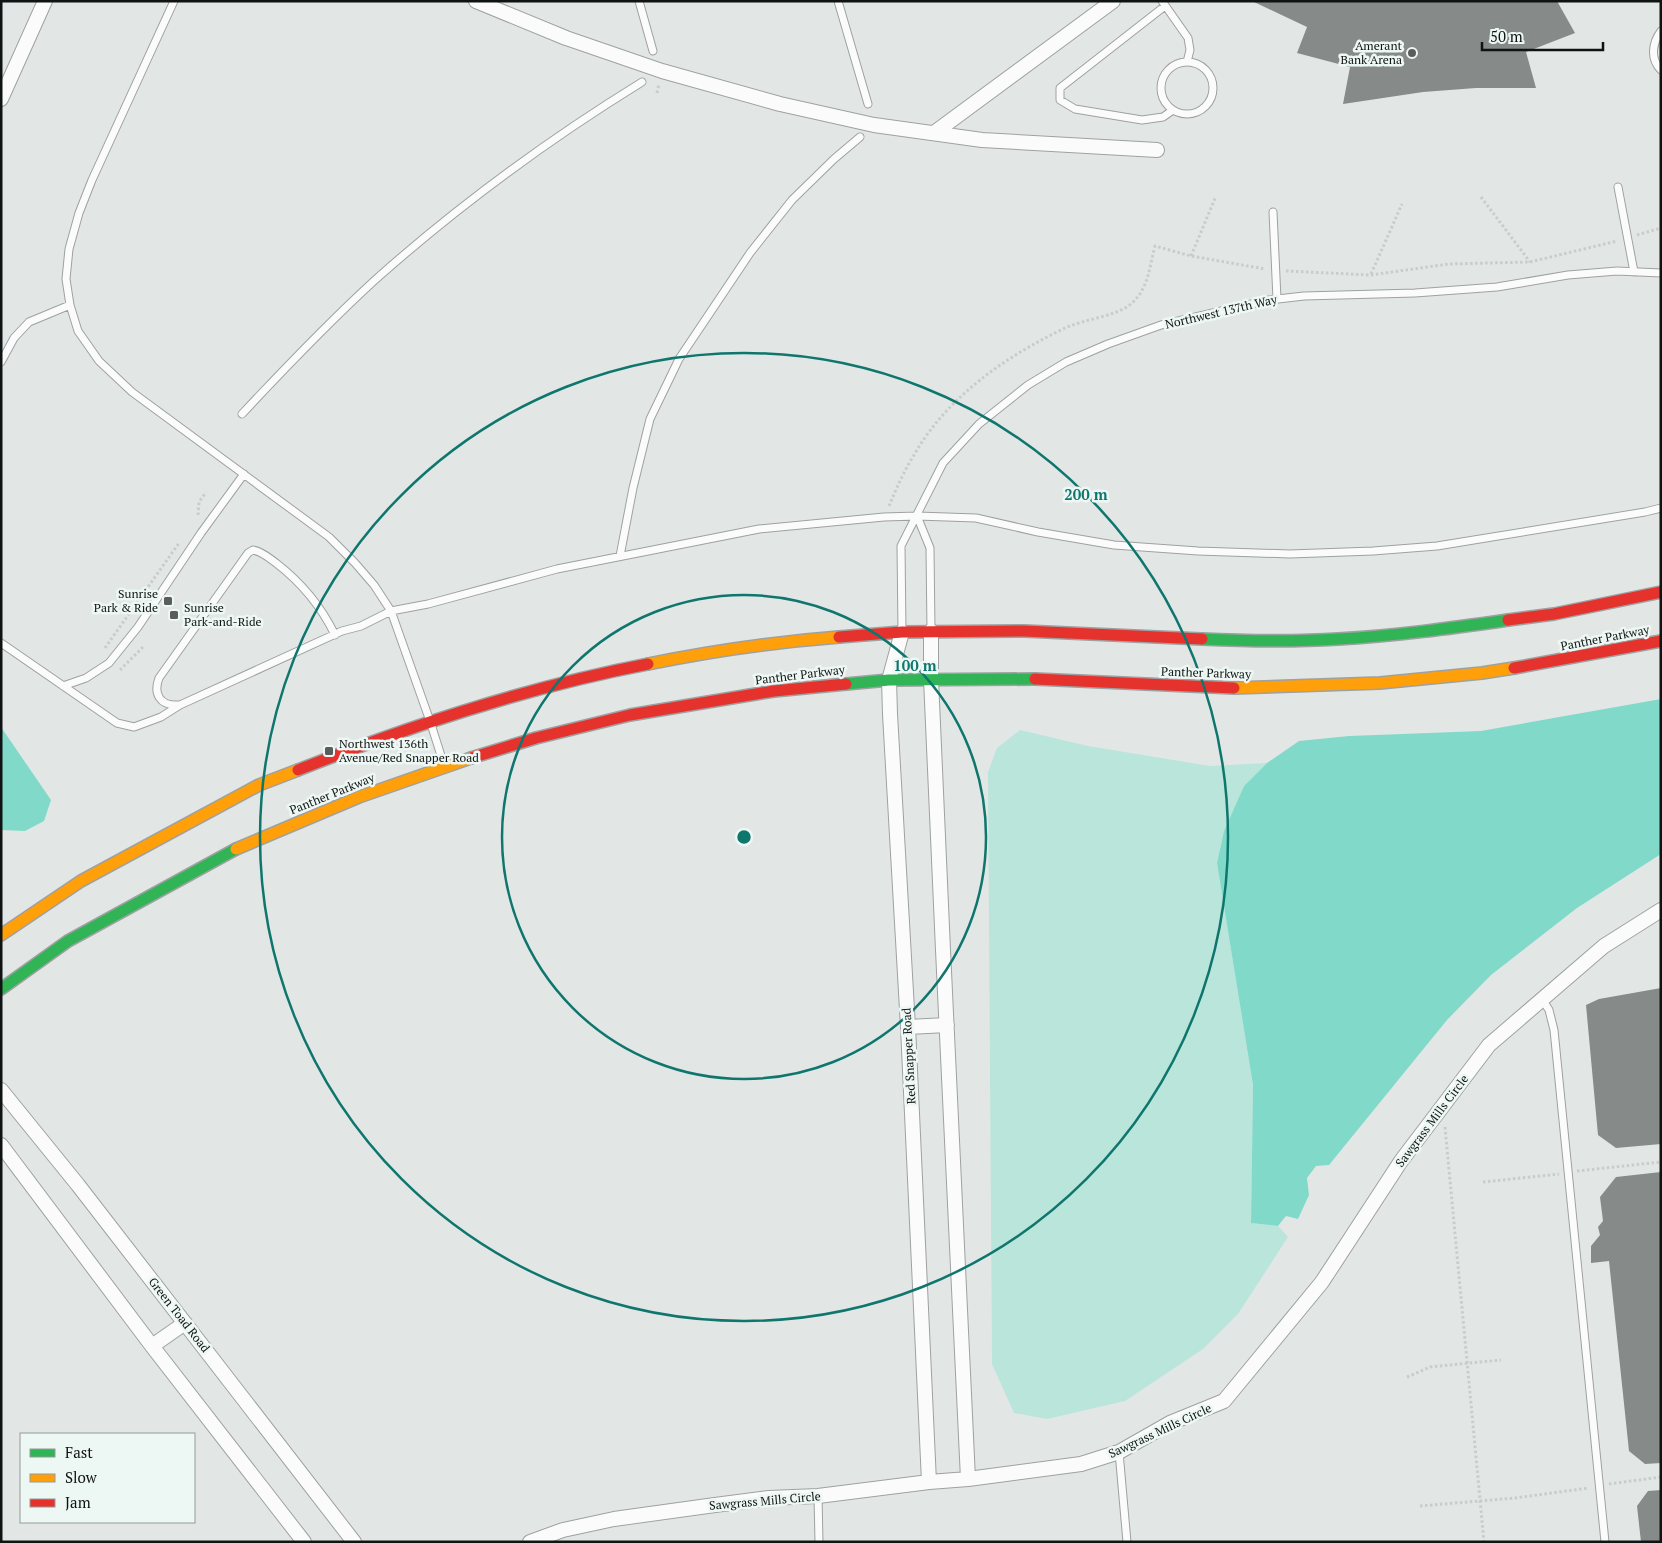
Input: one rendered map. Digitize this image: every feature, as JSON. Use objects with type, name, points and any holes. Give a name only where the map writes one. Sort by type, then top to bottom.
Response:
[{"type":"main road","points":[[1,935],[82,881],[259,785],[366,743],[430,721],[554,684],[599,673],[697,654],[809,639],[902,632],[1042,631],[1251,641],[1338,639],[1436,630],[1554,614],[1661,592]]},
{"type":"main road","name":"Panther Parkway","points":[[1,989],[68,941],[231,851],[350,801],[444,766],[536,738],[630,715],[774,691],[890,680],[1023,678],[1245,688],[1332,686],[1426,680],[1482,674],[1661,641]]},
{"type":"street","points":[[476,1],[566,38],[662,71],[780,104],[874,125],[982,140],[1158,150]]},
{"type":"street","points":[[934,133],[1113,1]]},
{"type":"street","points":[[1,99],[42,2]]},
{"type":"street","points":[[931,631],[931,679],[968,1479]]},
{"type":"street","name":"Red Snapper Road","points":[[902,632],[890,680],[929,1482]]},
{"type":"street","name":"Sawgrass Mills Circle","points":[[530,1542],[563,1530],[614,1519],[769,1498],[818,1496],[1081,1464],[1119,1452],[1170,1423],[1224,1401],[1322,1282],[1401,1161],[1490,1045],[1604,946],[1661,910]]},
{"type":"street","points":[[908,1027],[947,1025]]},
{"type":"street","name":"Green Toad Road","points":[[1,1090],[185,1323],[354,1542]]},
{"type":"street","points":[[1,1145],[152,1346],[304,1542]]},
{"type":"street","points":[[152,1346],[185,1323]]},
{"type":"lane","points":[[174,1],[92,180],[79,213],[69,249],[66,279],[70,305],[78,331],[100,362],[132,392],[329,537],[355,563],[391,611],[444,766]]},
{"type":"lane","points":[[639,1],[653,51]]},
{"type":"lane","points":[[838,1],[868,104]]},
{"type":"lane","points":[[1172,110],[1162,117],[1142,120],[1075,108],[1060,100],[1060,88],[1163,3],[1188,38],[1190,50],[1187,62]]},
{"type":"lane","points":[[1661,32],[1656,37],[1653,48],[1654,58],[1661,70]]},
{"type":"lane","points":[[1187,62],[1197,64],[1205,69],[1211,77],[1213,86],[1212,96],[1208,104],[1200,111],[1182,114],[1172,110],[1166,104],[1161,95],[1161,85],[1163,76],[1169,68],[1178,63],[1187,62]]},
{"type":"lane","points":[[242,414],[335,318],[413,248],[533,154],[642,82]]},
{"type":"lane","points":[[620,556],[633,488],[650,419],[679,359],[714,304],[750,253],[792,200],[834,159],[860,137]]},
{"type":"lane","points":[[1618,188],[1634,272]]},
{"type":"lane","points":[[1273,212],[1277,299]]},
{"type":"lane","name":"Northwest 137th Way","points":[[902,632],[901,546],[943,463],[979,424],[1028,385],[1066,362],[1108,344],[1161,325],[1277,299],[1304,296],[1415,293],[1488,288],[1568,275],[1617,271],[1661,273]]},
{"type":"lane","points":[[1,362],[14,338],[29,322],[70,305]]},
{"type":"lane","points":[[63,686],[86,678],[109,663],[138,627],[201,533],[244,474]]},
{"type":"lane","points":[[1,643],[117,722],[134,727],[161,717],[180,705],[391,611],[428,604],[557,569],[759,529],[884,517],[976,518],[1038,532],[1114,545],[1198,551],[1290,554],[1373,552],[1437,546],[1661,508]]},
{"type":"lane","points":[[917,516],[930,548],[931,631]]},
{"type":"lane","points":[[180,705],[169,705],[162,702],[156,687],[159,678],[248,553],[253,550],[261,552],[304,588],[327,619],[335,635]]},
{"type":"lane","points":[[1542,999],[1550,1010],[1554,1030],[1604,1542]]},
{"type":"lane","points":[[1119,1452],[1127,1542]]},
{"type":"lane","points":[[818,1496],[819,1542]]},
{"type":"path","points":[[1191,256],[1216,196]]},
{"type":"path","points":[[1481,197],[1530,262]]},
{"type":"path","points":[[1371,275],[1402,204]]},
{"type":"path","points":[[884,517],[915,454],[937,423],[964,394],[998,366],[1032,344],[1069,326],[1122,310],[1132,303],[1143,290],[1149,277],[1155,246],[1191,256],[1276,270],[1371,275],[1449,264],[1530,262],[1661,228]]},
{"type":"path","points":[[194,521],[199,514],[199,502],[206,492]]},
{"type":"path","points":[[100,655],[183,537]]},
{"type":"path","points":[[120,670],[144,646]]},
{"type":"path","points":[[1441,1108],[1446,1131],[1484,1542]]},
{"type":"path","points":[[1407,1377],[1430,1367],[1501,1360]]},
{"type":"path","points":[[1420,1506],[1479,1501],[1661,1477]]},
{"type":"shaded area","points":[[1661,699],[1661,854],[1577,908],[1491,975],[1447,1020],[1329,1165],[1316,1166],[1307,1178],[1309,1195],[1298,1219],[1286,1216],[1278,1226],[1251,1223],[1253,1085],[1217,863],[1224,831],[1244,786],[1267,763],[1299,741],[1349,736],[1481,731]]},
{"type":"shaded area","points":[[1,727],[51,800],[44,821],[25,831],[1,830]]},
{"type":"shaded area","points":[[1020,730],[1088,746],[1210,766],[1267,763],[1244,786],[1224,831],[1217,863],[1253,1085],[1251,1223],[1278,1226],[1288,1237],[1238,1314],[1203,1349],[1125,1401],[1047,1419],[1014,1413],[992,1364],[988,772],[997,748]]},
{"type":"building","name":"Amerant Bank Arena","points":[[1252,1],[1557,1],[1575,33],[1526,52],[1536,88],[1476,88],[1423,92],[1343,104],[1350,67],[1297,53],[1307,27]]},
{"type":"building","points":[[1661,988],[1661,1144],[1616,1148],[1598,1135],[1586,1005],[1599,999]]},
{"type":"building","points":[[1661,1172],[1661,1463],[1645,1464],[1629,1451],[1609,1261],[1591,1263],[1591,1246],[1600,1235],[1598,1227],[1603,1221],[1600,1197],[1616,1177]]},
{"type":"building","points":[[1661,1490],[1661,1542],[1641,1542],[1637,1506],[1648,1491]]},
{"type":"traffic: fast","points":[[1202,639],[1304,641],[1359,638],[1508,620]]},
{"type":"traffic: fast","points":[[846,684],[889,680],[1035,679]]},
{"type":"traffic: fast","points":[[1,989],[68,941],[236,849]]},
{"type":"traffic: slow","points":[[648,664],[743,648],[839,637]]},
{"type":"traffic: slow","points":[[1234,688],[1380,683],[1514,668]]},
{"type":"traffic: slow","points":[[236,849],[359,797],[471,758]]},
{"type":"traffic: slow","points":[[1,935],[81,881],[259,785],[298,770]]},
{"type":"traffic: jam","points":[[1508,620],[1554,614],[1661,592]]},
{"type":"traffic: jam","points":[[839,637],[902,632],[1024,631],[1202,639]]},
{"type":"traffic: jam","points":[[1514,668],[1661,641]]},
{"type":"traffic: jam","points":[[298,770],[341,753],[471,709],[559,684],[648,664]]},
{"type":"traffic: jam","points":[[1035,679],[1234,688]]},
{"type":"traffic: jam","points":[[471,758],[536,738],[630,715],[774,691],[846,684]]},
{"type":"place","name":"Amerant Bank Arena","points":[[1412,53]]},
{"type":"place","name":"Sunrise Park & Ride","points":[[168,601]]},
{"type":"place","name":"Sunrise Park-and-Ride","points":[[174,615]]},
{"type":"place","name":"Northwest 136th Avenue/Red Snapper Road","points":[[329,751]]}]
